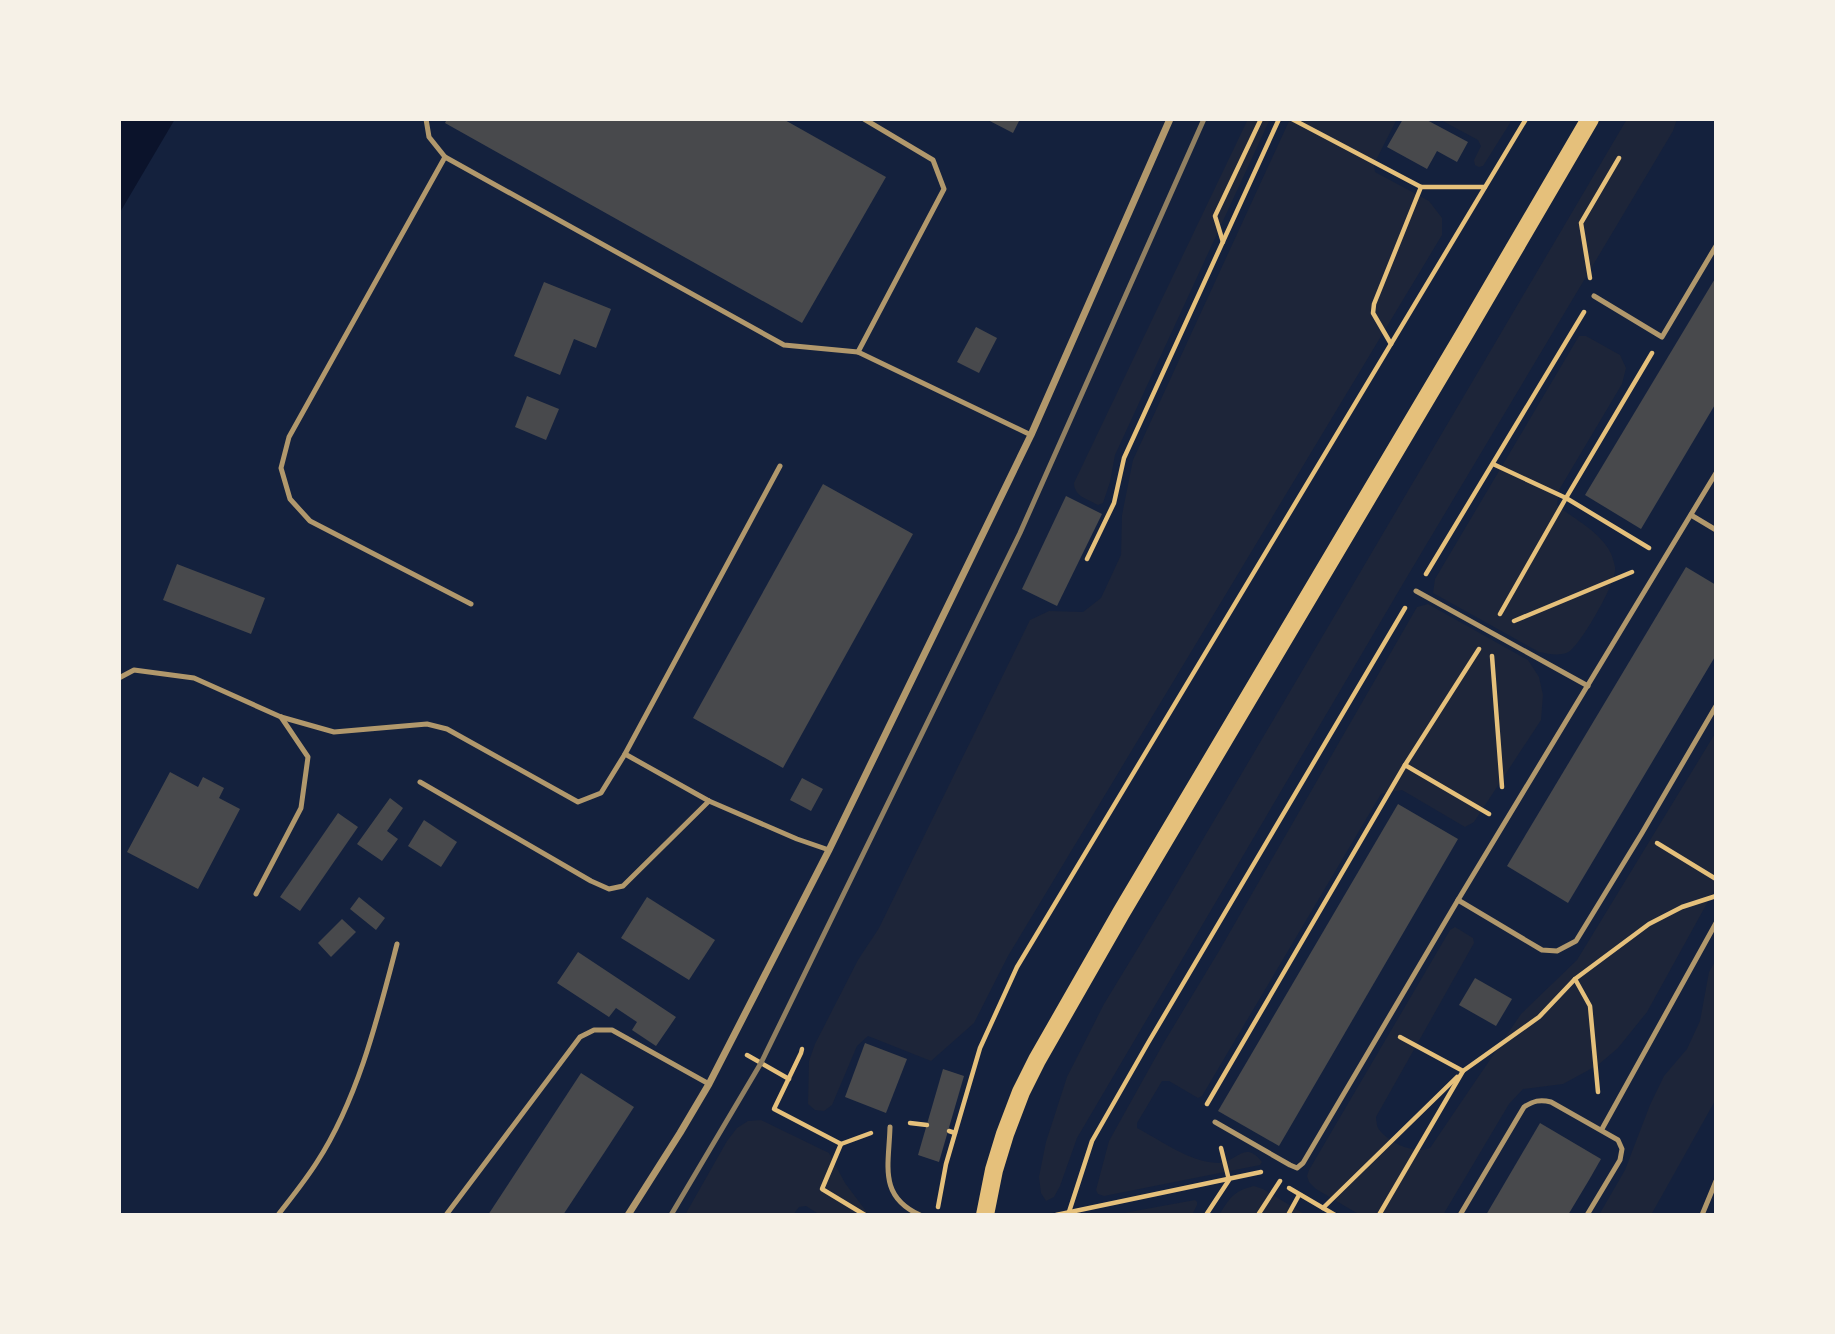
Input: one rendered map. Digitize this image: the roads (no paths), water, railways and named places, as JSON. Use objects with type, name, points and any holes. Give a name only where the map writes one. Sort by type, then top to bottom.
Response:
[{"type":"main road","points":[[985,1215],[1004,1134],[1037,1060],[1590,119]]},
{"type":"street","points":[[628,1215],[680,1133],[730,1046],[829,850],[1031,435],[1170,119]]},
{"type":"lane","points":[[426,119],[429,137],[445,158],[784,345],[858,352],[1031,435]]},
{"type":"lane","points":[[858,352],[944,189],[933,160],[864,119]]},
{"type":"lane","points":[[445,158],[289,437],[281,468],[290,499],[310,521],[471,604]]},
{"type":"lane","points":[[1594,296],[1662,337],[1716,246]]},
{"type":"lane","points":[[119,678],[134,670],[194,678],[281,718],[334,732],[427,724],[447,729],[578,802],[601,793],[625,754],[780,466]]},
{"type":"lane","points":[[1215,1122],[1290,1165],[1297,1168],[1303,1163],[1716,473]]},
{"type":"lane","points":[[1691,515],[1716,530]]},
{"type":"lane","points":[[1416,591],[1588,686]]},
{"type":"lane","points":[[1458,900],[1542,950],[1557,951],[1576,941],[1716,706]]},
{"type":"lane","points":[[256,894],[301,808],[308,757],[281,718]]},
{"type":"lane","points":[[625,754],[709,801],[829,850]]},
{"type":"lane","points":[[421,782],[609,889],[623,886],[709,801]]},
{"type":"lane","points":[[1602,1129],[1716,923]]},
{"type":"lane","points":[[278,1215],[318,1161],[349,1102],[376,1022],[397,944]]},
{"type":"lane","points":[[446,1215],[579,1037],[594,1030],[612,1030],[709,1084]]},
{"type":"lane","points":[[1460,1215],[1524,1107],[1533,1101],[1543,1100],[1551,1101],[1602,1129],[1618,1140],[1622,1149],[1620,1160],[1587,1215]]},
{"type":"lane","points":[[890,1127],[888,1179],[895,1198],[908,1210],[920,1215]]},
{"type":"lane","points":[[1702,1215],[1716,1181]]},
{"type":"railway","points":[[671,1215],[761,1063],[1020,533],[1204,119]]}]
